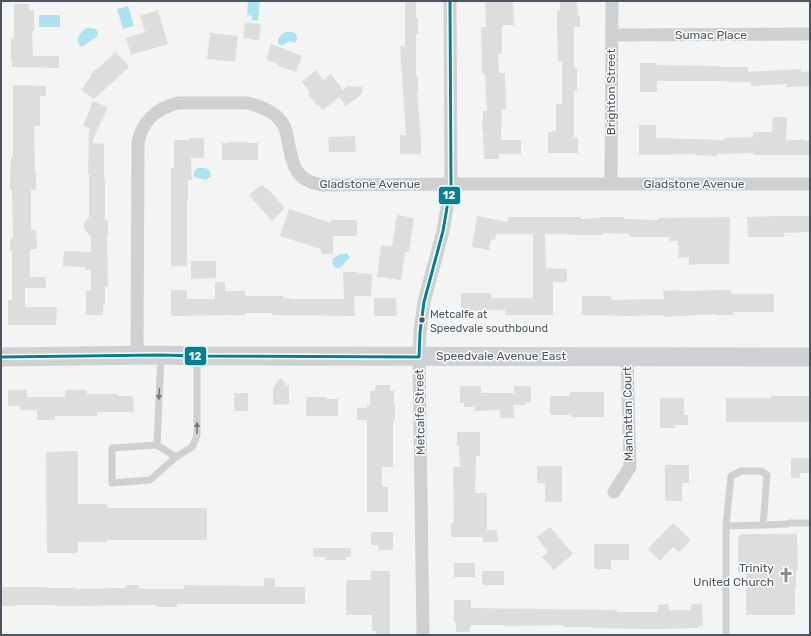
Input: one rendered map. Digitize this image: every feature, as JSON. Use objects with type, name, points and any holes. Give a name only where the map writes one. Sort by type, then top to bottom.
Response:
[{"type":"main road","name":"Speedvale Avenue East","points":[[1,356],[810,357]]},
{"type":"street","name":"Metcalfe Street","points":[[424,635],[419,356],[420,332],[424,302],[443,231],[451,184],[450,1]]},
{"type":"street","name":"Brighton Street","points":[[611,184],[612,1]]},
{"type":"street","name":"Sumac Place","points":[[612,35],[810,34]]},
{"type":"street","name":"Gladstone Avenue","points":[[137,355],[139,136],[144,124],[154,114],[178,103],[248,103],[271,111],[284,126],[295,168],[300,176],[313,184],[810,184]]},
{"type":"street","name":"Manhattan Court","points":[[614,492],[630,467],[627,356]]},
{"type":"lane","points":[[157,445],[161,355]]},
{"type":"lane","points":[[176,457],[157,445],[112,448],[112,483],[131,483],[150,480],[176,457],[192,447],[197,436],[197,356]]},
{"type":"lane","points":[[726,635],[726,526],[731,476],[741,471],[761,471],[766,476],[763,525]]},
{"type":"lane","points":[[726,526],[810,523]]},
{"type":"water","points":[[248,1],[260,1],[258,21],[252,20],[252,16],[247,15]]},
{"type":"water","points":[[128,6],[134,26],[123,29],[117,9]]},
{"type":"water","points":[[39,15],[60,15],[60,27],[39,27]]},
{"type":"water","points":[[86,28],[96,29],[98,34],[96,38],[82,47],[79,45],[78,37]]},
{"type":"water","points":[[286,32],[295,33],[297,37],[296,42],[294,43],[289,41],[283,45],[280,45],[278,39]]},
{"type":"water","points":[[198,168],[205,168],[210,171],[211,176],[206,180],[194,177],[194,171]]},
{"type":"water","points":[[347,253],[350,258],[342,266],[335,268],[332,259],[340,254]]},
{"type":"building","points":[[405,1],[416,1],[416,18],[418,18],[418,34],[416,33],[416,76],[418,76],[417,94],[421,154],[400,154],[400,135],[406,135],[400,46],[405,46]]},
{"type":"building","points":[[485,1],[513,1],[514,25],[502,25],[502,54],[498,54],[499,73],[505,73],[506,109],[502,109],[501,140],[521,140],[521,154],[499,154],[499,159],[484,159],[482,130],[483,111],[487,111],[485,74],[482,74],[481,27],[486,27]]},
{"type":"building","points":[[560,1],[577,1],[578,16],[580,15],[580,27],[574,27],[574,68],[577,68],[577,91],[574,91],[574,137],[578,137],[578,153],[548,153],[548,132],[556,131],[556,104],[562,104],[562,61],[558,61],[557,27],[557,10],[560,10]]},
{"type":"building","points":[[14,4],[29,4],[29,10],[34,10],[34,31],[32,31],[33,56],[59,56],[59,68],[12,67],[11,38],[14,38]]},
{"type":"building","points":[[158,10],[168,44],[131,55],[126,38],[145,32],[140,16]]},
{"type":"building","points":[[245,22],[261,24],[259,40],[243,38]]},
{"type":"building","points":[[210,33],[238,36],[235,62],[207,59]]},
{"type":"building","points":[[271,44],[302,56],[296,72],[266,60]]},
{"type":"building","points":[[116,52],[129,67],[94,99],[81,90],[91,76],[90,75]]},
{"type":"building","points":[[640,63],[657,63],[657,65],[748,67],[748,72],[801,69],[801,72],[810,71],[810,86],[786,87],[786,84],[751,86],[751,82],[726,82],[727,81],[657,81],[657,92],[640,92]]},
{"type":"building","points":[[316,70],[323,80],[331,74],[343,90],[348,86],[362,87],[362,94],[346,106],[339,97],[323,110],[308,94],[310,92],[302,82]]},
{"type":"building","points":[[13,85],[46,86],[46,96],[40,96],[40,126],[34,126],[36,190],[31,190],[31,230],[36,230],[37,249],[30,249],[30,277],[46,277],[46,288],[25,288],[25,307],[57,307],[56,325],[8,325],[8,300],[12,300],[12,250],[10,250],[10,239],[13,238],[12,190],[10,190],[10,178],[11,157],[13,157]]},
{"type":"building","points":[[93,101],[108,107],[92,143],[104,144],[105,220],[108,220],[108,287],[105,287],[105,305],[103,305],[103,315],[86,315],[86,291],[91,291],[91,270],[85,270],[85,267],[63,266],[64,251],[91,252],[91,237],[84,229],[84,223],[89,217],[89,128],[83,126]]},
{"type":"building","points":[[773,117],[787,117],[786,140],[810,140],[810,155],[753,155],[753,153],[717,154],[717,156],[696,154],[639,155],[639,125],[656,125],[656,138],[724,140],[724,138],[753,137],[753,132],[772,132]]},
{"type":"building","points":[[355,136],[356,152],[329,152],[328,137]]},
{"type":"building","points":[[190,138],[204,138],[204,158],[191,158],[192,180],[188,180],[187,200],[187,266],[171,266],[171,168],[174,168],[174,140],[190,140]]},
{"type":"building","points":[[222,143],[258,143],[258,160],[222,160]]},
{"type":"building","points":[[262,184],[285,208],[272,221],[249,195]]},
{"type":"building","points":[[289,209],[331,223],[331,220],[357,220],[357,236],[333,236],[333,254],[321,254],[321,249],[280,236]]},
{"type":"building","points":[[397,215],[414,218],[409,252],[405,252],[401,280],[377,277],[381,246],[392,246]]},
{"type":"building","points":[[477,216],[508,222],[508,217],[581,217],[581,219],[624,217],[624,219],[658,220],[658,218],[730,217],[729,264],[689,265],[689,257],[679,258],[678,241],[670,241],[670,237],[630,237],[630,234],[603,233],[603,235],[545,234],[546,268],[567,269],[567,282],[553,282],[553,315],[505,315],[505,310],[461,311],[461,293],[491,293],[491,298],[533,298],[533,234],[496,234],[495,240],[491,239],[489,250],[472,247]]},
{"type":"building","points":[[810,216],[810,232],[784,233],[784,237],[748,237],[747,217]]},
{"type":"building","points":[[191,261],[216,261],[216,278],[191,279]]},
{"type":"building","points":[[343,272],[372,274],[371,296],[354,296],[355,316],[272,315],[272,313],[245,313],[245,315],[171,316],[171,290],[187,290],[187,299],[215,299],[215,282],[225,282],[225,291],[245,291],[245,296],[283,296],[283,298],[290,299],[344,299]]},
{"type":"building","points":[[731,290],[731,294],[774,294],[774,312],[734,312],[734,315],[716,314],[664,317],[664,315],[582,315],[582,296],[611,296],[611,300],[664,299],[663,291]]},
{"type":"building","points":[[374,298],[396,298],[397,316],[374,316]]},
{"type":"building","points":[[281,377],[286,385],[289,385],[289,404],[273,405],[273,388]]},
{"type":"building","points":[[375,385],[390,385],[390,391],[394,391],[395,420],[393,420],[393,467],[382,467],[382,487],[388,487],[388,512],[367,512],[367,420],[357,420],[357,408],[367,408],[367,405],[370,405],[370,391],[375,391]]},
{"type":"building","points":[[460,386],[481,386],[481,393],[514,393],[514,386],[531,386],[531,402],[526,402],[526,405],[513,405],[514,418],[500,418],[500,410],[474,411],[474,407],[464,407],[464,403],[460,403]]},
{"type":"building","points":[[8,390],[27,390],[27,397],[65,397],[65,390],[87,390],[87,394],[118,394],[118,396],[133,396],[134,412],[97,412],[97,416],[55,416],[55,420],[37,420],[37,410],[20,410],[20,406],[8,406]]},
{"type":"building","points":[[570,392],[604,392],[604,417],[570,417],[570,415],[550,415],[550,396],[570,396]]},
{"type":"building","points":[[234,393],[248,393],[248,411],[234,411]]},
{"type":"building","points":[[771,396],[810,396],[810,422],[726,422],[726,398],[771,398]]},
{"type":"building","points":[[306,397],[327,397],[327,399],[338,399],[338,416],[306,416]]},
{"type":"building","points":[[660,398],[684,398],[684,415],[688,415],[688,425],[675,425],[675,428],[660,428]]},
{"type":"building","points":[[457,432],[480,432],[480,456],[476,456],[475,493],[487,493],[487,530],[497,530],[498,542],[483,542],[483,537],[452,537],[451,535],[451,524],[454,522],[453,467],[460,467]]},
{"type":"building","points":[[78,451],[78,504],[107,504],[107,508],[207,508],[207,540],[107,540],[107,542],[78,542],[78,553],[47,553],[46,452]]},
{"type":"building","points":[[791,458],[810,458],[810,473],[800,473],[800,478],[791,478]]},
{"type":"building","points":[[665,465],[689,465],[689,483],[682,483],[682,501],[665,501]]},
{"type":"building","points":[[537,466],[562,466],[562,502],[545,502],[545,483],[537,483]]},
{"type":"building","points":[[673,523],[691,540],[679,552],[673,547],[660,561],[648,549]]},
{"type":"building","points":[[550,527],[573,554],[554,570],[542,557],[548,552],[537,537]]},
{"type":"building","points":[[371,532],[393,532],[393,550],[378,550],[378,545],[371,545]]},
{"type":"building","name":"Trinity United Church","points":[[740,534],[797,534],[798,570],[796,571],[795,615],[746,615],[746,573],[738,573],[738,537]]},
{"type":"building","points":[[594,544],[629,544],[629,560],[611,560],[611,569],[594,569]]},
{"type":"building","points":[[313,548],[351,548],[351,557],[346,557],[346,560],[326,560],[326,557],[313,557]]},
{"type":"building","points":[[454,563],[475,563],[475,577],[454,577]]},
{"type":"building","points":[[371,571],[390,571],[390,635],[376,635],[376,631],[372,631],[372,615],[346,615],[347,580],[371,580]]},
{"type":"building","points":[[482,571],[504,571],[504,585],[482,585]]},
{"type":"building","points":[[264,578],[275,578],[275,587],[305,587],[305,604],[177,604],[177,607],[156,607],[156,605],[1,606],[1,587],[47,587],[77,589],[126,588],[126,585],[139,585],[139,588],[143,589],[184,589],[184,585],[264,586]]},
{"type":"building","points":[[454,600],[471,600],[471,608],[617,610],[617,612],[658,612],[658,605],[668,604],[669,610],[691,610],[691,604],[702,604],[703,626],[698,626],[698,628],[653,629],[564,627],[564,625],[470,625],[470,632],[456,632],[456,623],[454,623]]},
{"type":"transit line","name":"12","points":[[1,357],[161,355],[419,357],[420,332],[424,302],[443,231],[451,184],[450,1]]},
{"type":"place","name":"Metcalfe at Speedvale southbound","points":[[422,320]]},
{"type":"place","name":"Trinity United Church","points":[[786,575]]}]
